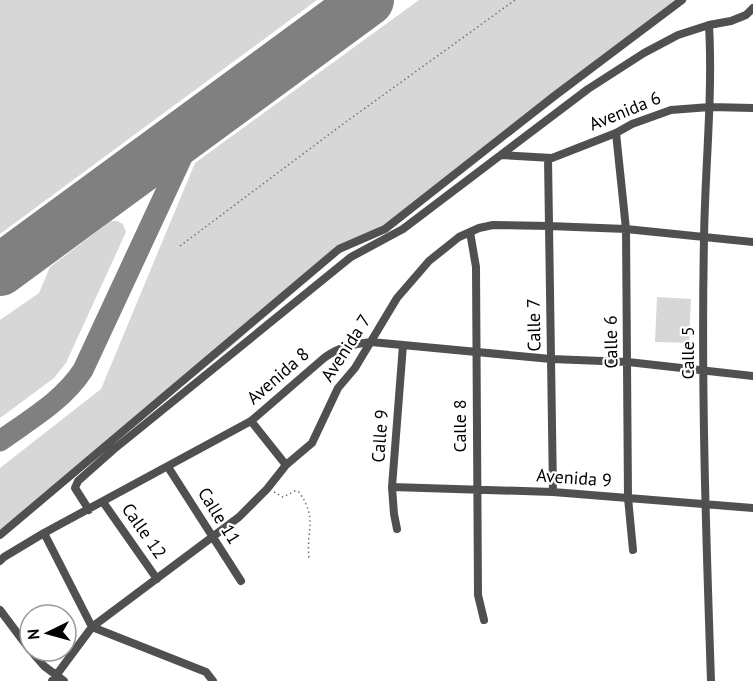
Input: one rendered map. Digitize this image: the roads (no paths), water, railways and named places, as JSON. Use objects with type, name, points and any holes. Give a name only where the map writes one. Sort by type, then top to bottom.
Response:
[{"type":"street","points":[[0,535],[339,249],[385,229],[553,97],[682,0]]},
{"type":"street","points":[[89,510],[75,486],[113,450],[351,257],[403,229],[588,89],[635,59],[678,35],[731,21],[746,15],[753,8]]},
{"type":"street","name":"Calle 5","points":[[709,25],[710,107],[704,237],[704,372],[705,505],[711,681]]},
{"type":"street","name":"Avenida 6","points":[[548,158],[671,110],[710,107],[753,108]]},
{"type":"street","name":"Calle 6","points":[[616,133],[626,229],[628,498],[633,550]]},
{"type":"street","points":[[501,155],[548,158]]},
{"type":"street","name":"Calle 7","points":[[548,158],[554,492]]},
{"type":"street","name":"Avenida 7","points":[[54,678],[92,627],[239,517],[267,489],[286,465],[312,443],[338,388],[355,368],[398,298],[413,278],[446,246],[470,232],[493,225],[626,229],[753,242]]},
{"type":"street","name":"Calle 8","points":[[470,232],[476,267],[478,595],[484,620]]},
{"type":"street","name":"Avenida 8","points":[[0,561],[44,533],[251,421],[334,351],[346,346],[371,342],[551,360],[628,362],[753,376]]},
{"type":"street","name":"Calle 9","points":[[397,529],[392,487],[403,345]]},
{"type":"street","points":[[251,421],[286,465]]},
{"type":"street","name":"Calle 11","points":[[168,467],[241,581]]},
{"type":"street","name":"Avenida 9","points":[[392,487],[554,492],[753,508]]},
{"type":"street","name":"Calle 12","points":[[103,502],[157,579]]},
{"type":"street","points":[[44,533],[92,627],[206,672],[210,680]]},
{"type":"street","points":[[0,610],[18,635]]},
{"type":"street","points":[[41,663],[54,678],[64,681]]}]
